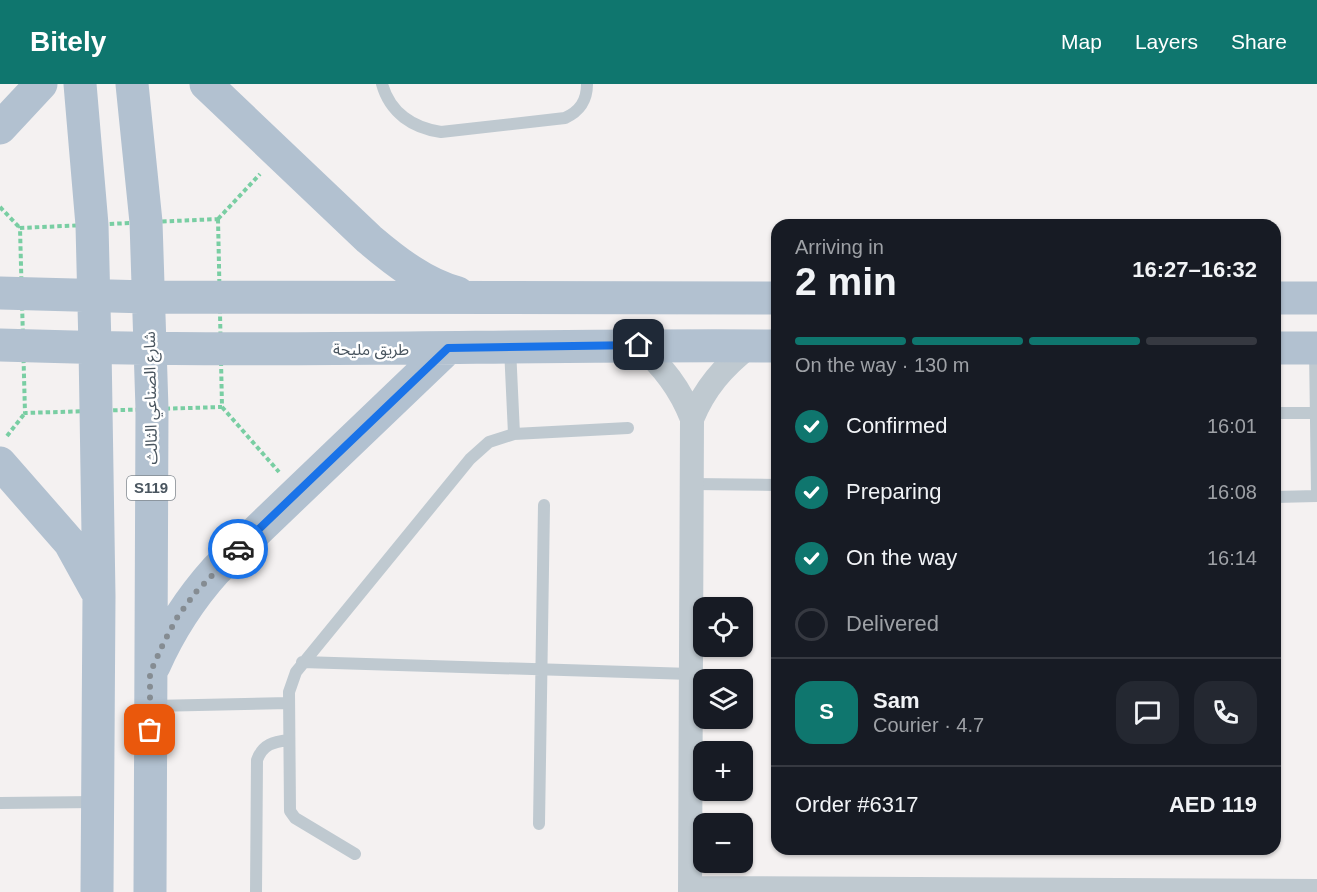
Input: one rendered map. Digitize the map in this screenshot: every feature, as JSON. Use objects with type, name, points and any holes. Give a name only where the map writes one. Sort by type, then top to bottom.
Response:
[{"type":"main road","points":[[0,128],[41,84]]},
{"type":"main road","points":[[80,84],[92,225],[99,596],[97,892]]},
{"type":"main road","name":"شارع الصناعي الثالث","points":[[132,84],[146,222],[152,409],[150,892]]},
{"type":"main road","points":[[206,84],[394,260],[451,291],[480,298]]},
{"type":"main road","points":[[0,293],[148,297],[771,298]]},
{"type":"main road","points":[[1281,298],[1317,298]]},
{"type":"main road","name":"طريق مليحة","points":[[0,345],[150,348],[763,346]]},
{"type":"main road","points":[[150,673],[178,616],[216,570],[448,348]]},
{"type":"main road","points":[[1281,348],[1316,348]]},
{"type":"main road","points":[[3,450],[81,559],[99,596]]},
{"type":"street","points":[[639,345],[672,379],[684,398],[692,419],[690,890],[1317,891]]},
{"type":"street","points":[[692,419],[715,378],[734,358],[763,346]]},
{"type":"lane","points":[[382,84],[384,93],[402,117],[414,125],[441,132],[565,118],[579,109],[584,102],[587,84]]},
{"type":"lane","points":[[510,347],[514,434]]},
{"type":"lane","points":[[1281,497],[1317,495],[1316,348]]},
{"type":"lane","points":[[1281,413],[1316,413]]},
{"type":"lane","points":[[355,854],[292,815],[289,806],[289,703],[291,682],[302,662],[474,455],[489,442],[514,434],[628,428]]},
{"type":"lane","points":[[692,484],[771,485]]},
{"type":"lane","points":[[539,824],[544,505]]},
{"type":"lane","points":[[302,662],[691,674]]},
{"type":"lane","points":[[150,706],[289,703]]},
{"type":"lane","points":[[256,892],[257,760],[265,746],[272,742],[289,740]]},
{"type":"lane","points":[[0,803],[98,802]]},
{"type":"path","points":[[218,219],[279,153]]},
{"type":"path","points":[[0,207],[20,228]]},
{"type":"path","points":[[222,407],[296,492]]},
{"type":"path","points":[[3,450],[25,413]]},
{"type":"way so far","points":[[150,730],[150,673],[164,642],[178,616],[196,592],[238,549]]},
{"type":"route","points":[[238,549],[448,348],[639,345]]}]
